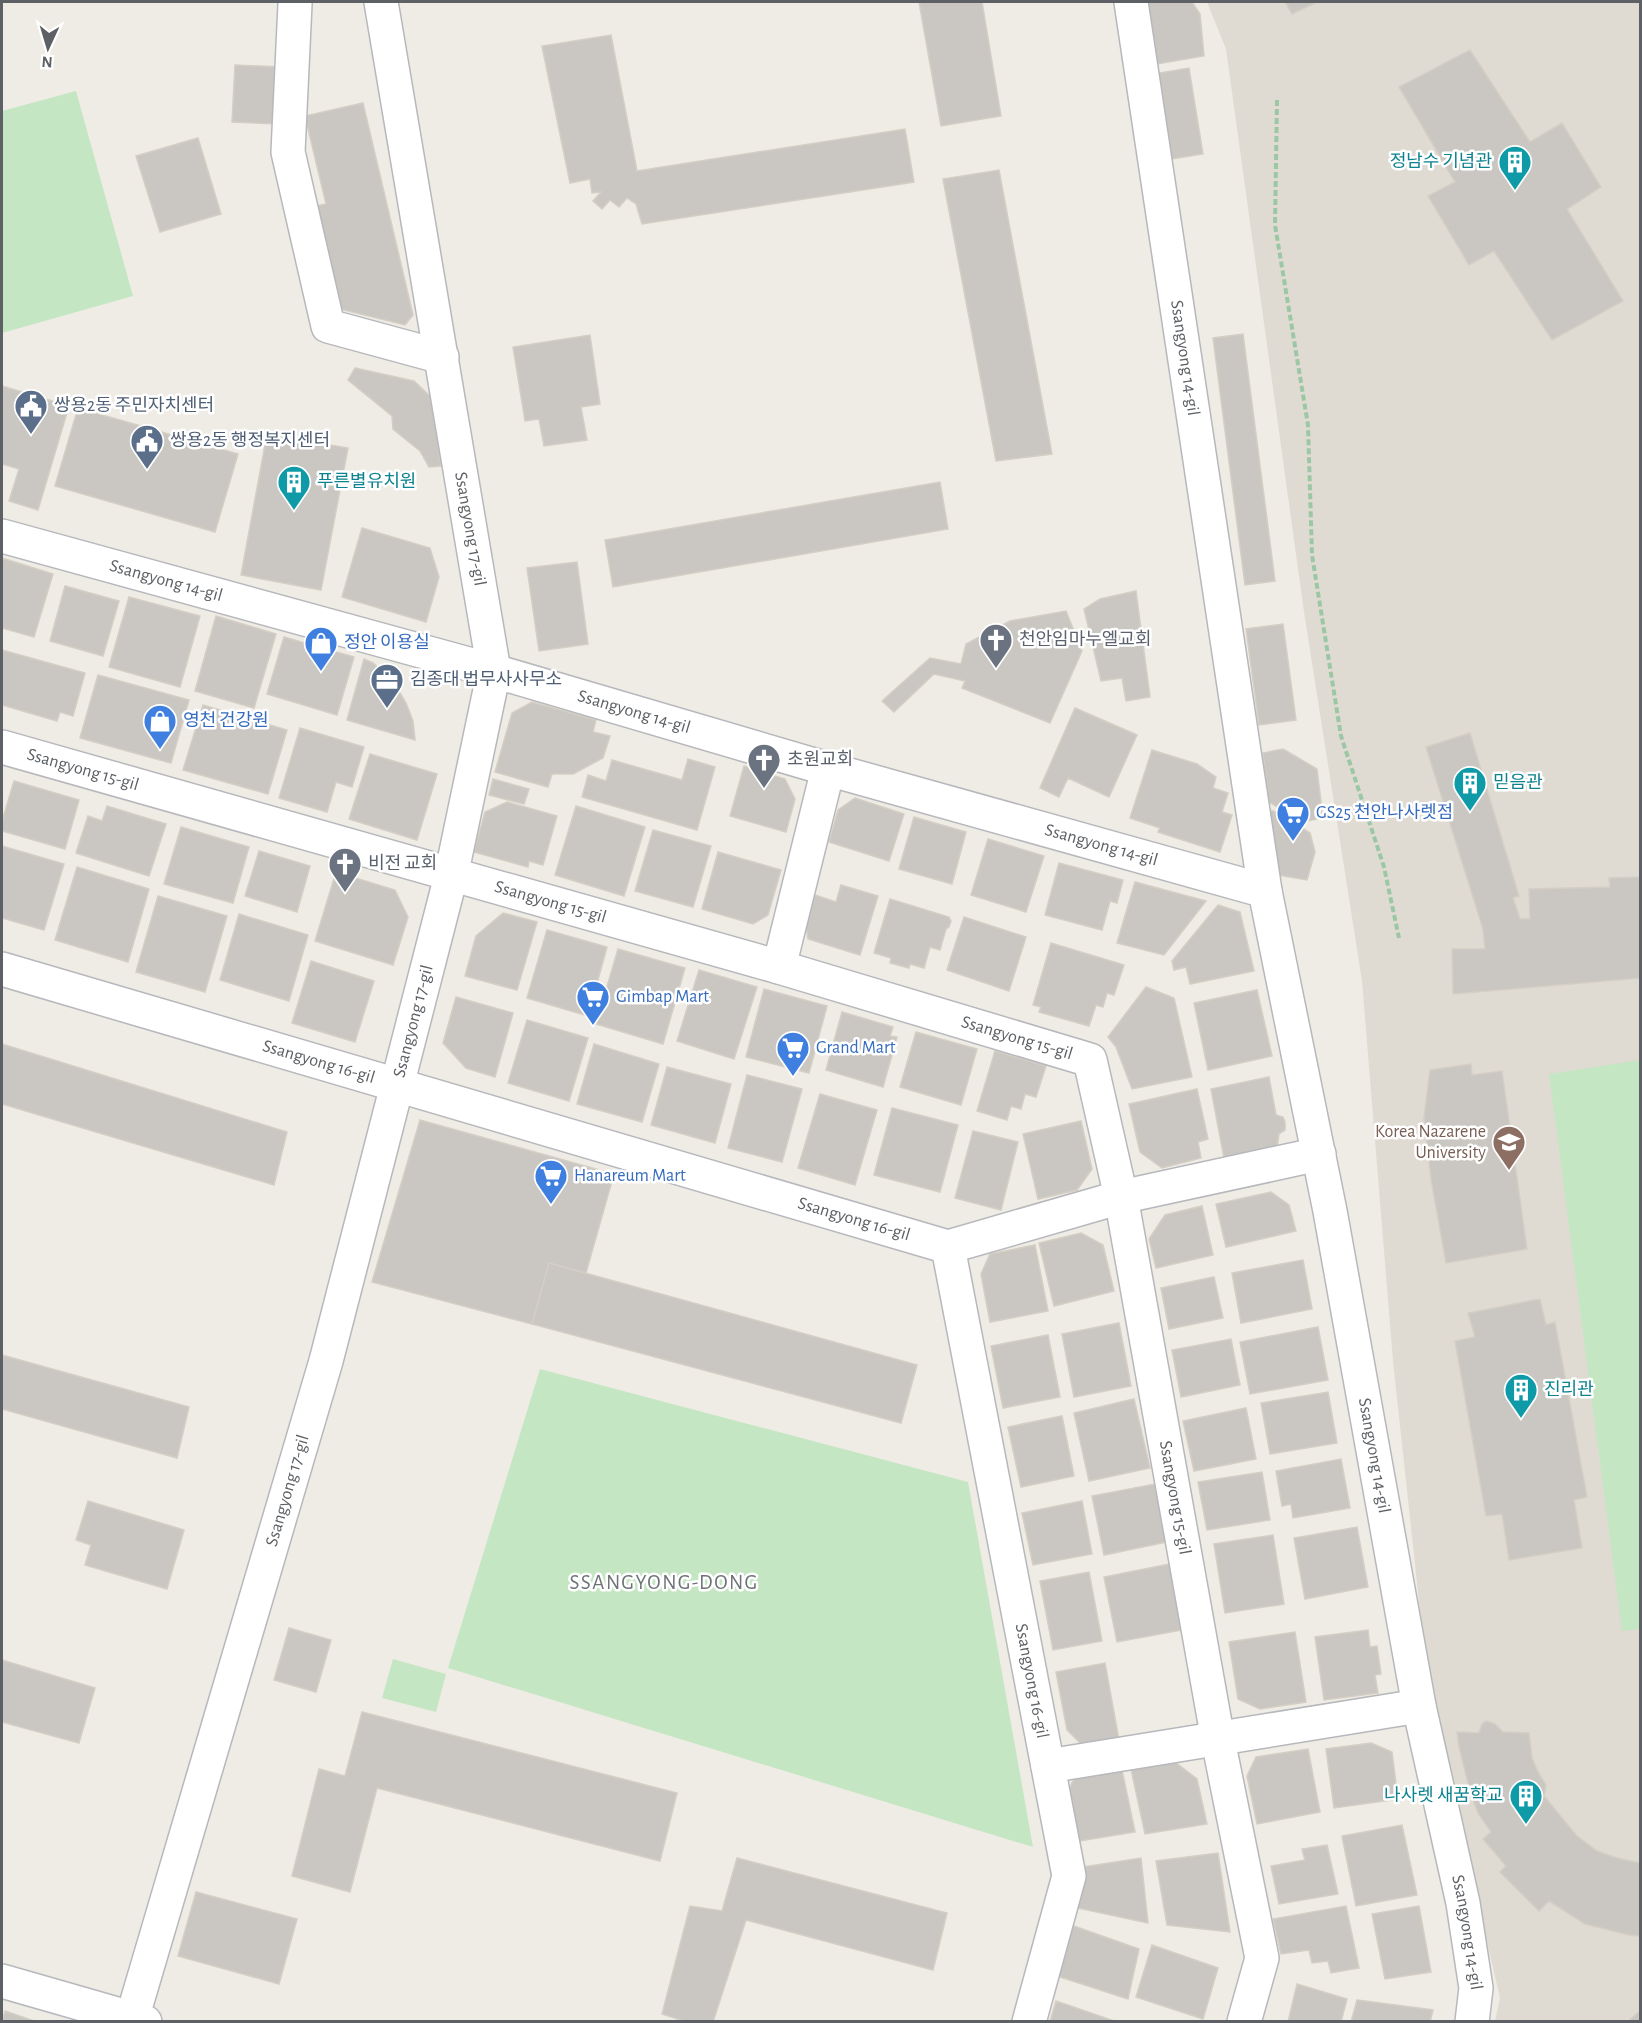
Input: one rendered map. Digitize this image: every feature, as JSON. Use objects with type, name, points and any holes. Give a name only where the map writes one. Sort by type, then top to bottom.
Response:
[{"type":"street","name":"Ssangyong 17-gil","points":[[136,2020],[326,1361],[451,876],[494,671],[381,2]]},
{"type":"street","name":"Ssangyong 14-gil","points":[[1131,2],[1265,891],[1319,1154],[1419,1706],[1463,1903],[1476,1988],[1472,2022]]},
{"type":"street","points":[[296,4],[288,152],[328,326],[441,357]]},
{"type":"street","name":"Ssangyong 14-gil","points":[[2,536],[494,671],[828,769],[1265,891]]},
{"type":"street","name":"Ssangyong 15-gil","points":[[2,747],[779,968],[1090,1060],[1121,1197],[1218,1740],[1262,1958],[1244,2022]]},
{"type":"street","points":[[779,968],[828,769]]},
{"type":"street","name":"Ssangyong 16-gil","points":[[2,969],[948,1247],[1069,1876],[1029,2022]]},
{"type":"street","points":[[948,1247],[1121,1197],[1319,1154]]},
{"type":"street","points":[[1048,1766],[1419,1706]]},
{"type":"street","points":[[2,1981],[136,2020]]},
{"type":"path","points":[[1277,100],[1275,225],[1308,425],[1312,555],[1341,736],[1384,867],[1399,938]]},
{"type":"shaded area","name":"Korea Nazarene University","points":[[1207,2],[1640,2],[1640,2021],[1495,2021],[1500,1998],[1467,1856],[1422,1629],[1393,1361],[1362,981],[1304,612],[1226,49]]},
{"type":"green space","points":[[76,91],[133,296],[2,333],[2,111]]},
{"type":"green space","points":[[1640,1060],[1640,1629],[1622,1631],[1549,1074]]},
{"type":"green space","points":[[540,1369],[968,1482],[1033,1847],[448,1668]]},
{"type":"green space","points":[[393,1659],[446,1674],[436,1712],[382,1698]]},
{"type":"building","points":[[919,2],[982,2],[1001,116],[941,126]]},
{"type":"building","points":[[1145,2],[1192,2],[1200,14],[1204,56],[1157,64]]},
{"type":"building","points":[[1285,2],[1317,2],[1292,14]]},
{"type":"building","points":[[611,35],[637,171],[905,129],[914,182],[642,224],[636,204],[627,198],[619,207],[610,200],[602,209],[593,201],[601,192],[592,193],[590,179],[570,183],[542,46]]},
{"type":"building","name":"정남수 기념관","points":[[1470,50],[1530,142],[1562,123],[1601,187],[1567,209],[1623,301],[1552,340],[1494,251],[1469,265],[1428,196],[1455,182],[1399,87]]},
{"type":"building","points":[[235,65],[282,67],[279,124],[232,122]]},
{"type":"building","points":[[1189,68],[1203,154],[1172,159],[1159,73]]},
{"type":"building","points":[[363,103],[413,315],[405,325],[340,309],[316,206],[326,204],[305,116]]},
{"type":"building","points":[[198,138],[221,214],[160,232],[136,156]]},
{"type":"building","points":[[999,170],[1052,454],[996,461],[943,179]]},
{"type":"building","points":[[1243,334],[1275,581],[1245,585],[1213,338]]},
{"type":"building","points":[[590,335],[600,404],[581,407],[587,440],[544,446],[539,419],[525,421],[513,347]]},
{"type":"building","points":[[355,368],[414,381],[431,397],[441,466],[429,467],[420,451],[393,429],[392,416],[348,380]]},
{"type":"building","name":"쌍용2동 주민자치센터","points":[[2,386],[69,406],[38,510],[9,501],[19,469],[2,464]]},
{"type":"building","name":"쌍용2동 행정복지센터","points":[[78,408],[238,454],[215,532],[55,486]]},
{"type":"building","name":"푸른별유치원","points":[[267,434],[348,448],[321,590],[241,575]]},
{"type":"building","points":[[940,482],[948,529],[613,587],[605,540]]},
{"type":"building","points":[[362,528],[430,548],[439,577],[426,622],[342,597]]},
{"type":"building","points":[[2,558],[53,574],[34,637],[2,628]]},
{"type":"building","points":[[577,562],[588,644],[539,651],[527,568]]},
{"type":"building","points":[[65,586],[119,601],[103,656],[50,641]]},
{"type":"building","points":[[1136,591],[1150,697],[1126,701],[1122,678],[1101,681],[1084,609],[1100,599]]},
{"type":"building","points":[[129,597],[200,616],[180,687],[109,667]]},
{"type":"building","name":"천안임마누엘교회","points":[[1066,611],[1082,651],[1050,723],[962,688],[965,681],[934,674],[894,712],[882,701],[930,658],[961,664],[966,644],[1010,621]]},
{"type":"building","points":[[216,616],[276,634],[254,708],[195,691]]},
{"type":"building","points":[[1283,624],[1296,720],[1259,725],[1246,629]]},
{"type":"building","points":[[284,637],[354,657],[337,715],[267,694]]},
{"type":"building","points":[[2,650],[85,673],[73,716],[60,712],[57,721],[2,705]]},
{"type":"building","points":[[364,659],[373,663],[393,681],[413,721],[415,740],[347,720]]},
{"type":"building","points":[[98,675],[189,700],[171,763],[80,738]]},
{"type":"building","points":[[532,702],[596,720],[593,732],[610,736],[603,758],[573,774],[552,774],[548,787],[495,772],[512,713]]},
{"type":"building","points":[[203,705],[287,730],[268,794],[183,770]]},
{"type":"building","points":[[1075,708],[1137,735],[1109,797],[1068,778],[1059,797],[1040,788]]},
{"type":"building","points":[[300,728],[364,747],[352,787],[336,782],[327,812],[279,798]]},
{"type":"building","name":"믿음관","points":[[1470,733],[1519,896],[1513,898],[1520,919],[1530,919],[1529,889],[1610,887],[1609,878],[1640,877],[1640,978],[1453,994],[1452,949],[1485,949],[1483,929],[1426,747]]},
{"type":"building","points":[[1283,749],[1317,769],[1323,818],[1302,822],[1269,802],[1263,753]]},
{"type":"building","points":[[1152,750],[1197,764],[1216,777],[1213,788],[1228,793],[1222,812],[1232,815],[1220,852],[1158,832],[1160,828],[1130,818]]},
{"type":"building","points":[[370,754],[437,774],[417,840],[349,819]]},
{"type":"building","points":[[688,759],[715,767],[697,830],[582,797],[588,775],[606,781],[612,760],[682,780]]},
{"type":"building","name":"초원교회","points":[[744,766],[785,779],[795,799],[786,832],[730,816]]},
{"type":"building","points":[[493,779],[529,789],[524,804],[489,795]]},
{"type":"building","points":[[14,781],[79,800],[65,849],[2,831],[2,821]]},
{"type":"building","points":[[855,798],[904,814],[889,861],[829,842],[838,810]]},
{"type":"building","points":[[507,802],[557,816],[543,865],[529,861],[528,867],[474,852],[485,812]]},
{"type":"building","points":[[107,806],[166,824],[149,876],[76,853],[88,816],[102,821]]},
{"type":"building","points":[[576,806],[645,827],[624,896],[555,875]]},
{"type":"building","name":"GS25 천안나사렛점","points":[[1270,810],[1279,813],[1310,833],[1315,852],[1307,880],[1278,875]]},
{"type":"building","points":[[914,817],[966,832],[952,884],[899,869]]},
{"type":"building","points":[[181,827],[249,847],[233,903],[164,884]]},
{"type":"building","points":[[653,830],[711,846],[693,907],[635,891]]},
{"type":"building","points":[[988,839],[1044,856],[1026,912],[971,895]]},
{"type":"building","points":[[2,846],[64,864],[44,930],[2,918]]},
{"type":"building","points":[[259,851],[310,866],[297,912],[245,896]]},
{"type":"building","points":[[718,852],[781,870],[768,915],[753,924],[702,909]]},
{"type":"building","points":[[1059,863],[1123,880],[1117,903],[1110,901],[1102,930],[1045,915]]},
{"type":"building","points":[[77,867],[149,889],[128,962],[55,940]]},
{"type":"building","points":[[336,872],[395,890],[408,917],[393,965],[315,941]]},
{"type":"building","points":[[1135,882],[1206,901],[1164,955],[1117,943]]},
{"type":"building","points":[[841,885],[878,896],[860,955],[808,939],[806,926],[815,895],[836,902]]},
{"type":"building","points":[[158,896],[227,916],[205,992],[136,972]]},
{"type":"building","points":[[890,899],[949,917],[951,921],[946,929],[940,950],[930,947],[924,968],[910,964],[909,968],[890,963],[891,958],[874,953]]},
{"type":"building","points":[[1218,905],[1240,912],[1254,971],[1190,984],[1186,967],[1174,970],[1172,961]]},
{"type":"building","points":[[503,913],[537,922],[517,990],[465,976],[476,936]]},
{"type":"building","points":[[239,914],[308,935],[289,1001],[220,980]]},
{"type":"building","points":[[964,917],[1026,937],[1009,991],[947,970]]},
{"type":"building","points":[[547,930],[607,947],[588,1016],[527,998]]},
{"type":"building","points":[[1051,943],[1124,965],[1114,995],[1107,993],[1103,1007],[1096,1005],[1089,1026],[1039,1012],[1041,1007],[1033,1005]]},
{"type":"building","points":[[618,949],[685,968],[663,1044],[596,1024]]},
{"type":"building","points":[[311,961],[374,981],[355,1042],[292,1023]]},
{"type":"building","points":[[699,970],[757,987],[734,1059],[677,1041]]},
{"type":"building","points":[[1146,987],[1174,998],[1192,1077],[1132,1089],[1116,1047],[1108,1037]]},
{"type":"building","points":[[764,989],[827,1006],[809,1073],[746,1057]]},
{"type":"building","points":[[1257,990],[1272,1056],[1208,1070],[1194,1003]]},
{"type":"building","points":[[456,997],[513,1013],[495,1077],[466,1068],[443,1043]]},
{"type":"building","points":[[842,1012],[893,1027],[890,1036],[897,1037],[883,1087],[826,1070]]},
{"type":"building","points":[[527,1020],[588,1038],[569,1101],[508,1083]]},
{"type":"building","points":[[916,1032],[977,1049],[961,1105],[900,1087]]},
{"type":"building","points":[[2,1044],[287,1132],[274,1185],[2,1104]]},
{"type":"building","points":[[594,1044],[659,1064],[642,1122],[577,1104]]},
{"type":"building","points":[[995,1051],[1046,1066],[1036,1097],[1025,1094],[1021,1109],[1011,1106],[1007,1120],[977,1111]]},
{"type":"building","points":[[1471,1064],[1472,1075],[1502,1071],[1527,1249],[1446,1263],[1431,1179],[1424,1118],[1430,1070]]},
{"type":"building","points":[[667,1067],[731,1084],[715,1143],[651,1125]]},
{"type":"building","points":[[747,1075],[802,1089],[782,1162],[728,1148]]},
{"type":"building","points":[[1269,1077],[1276,1115],[1283,1117],[1285,1122],[1285,1130],[1279,1134],[1277,1148],[1224,1158],[1211,1089]]},
{"type":"building","points":[[1197,1089],[1208,1139],[1198,1142],[1201,1158],[1162,1168],[1140,1152],[1129,1104]]},
{"type":"building","points":[[820,1094],[877,1110],[855,1185],[798,1168]]},
{"type":"building","points":[[892,1108],[958,1125],[940,1192],[874,1175]]},
{"type":"building","points":[[420,1120],[614,1174],[586,1273],[549,1263],[532,1324],[372,1282]]},
{"type":"building","points":[[1081,1121],[1092,1169],[1077,1190],[1038,1199],[1023,1134]]},
{"type":"building","points":[[973,1131],[1018,1142],[1001,1210],[955,1198]]},
{"type":"building","points":[[1271,1192],[1289,1205],[1296,1231],[1226,1247],[1216,1204]]},
{"type":"building","points":[[1202,1206],[1213,1255],[1156,1268],[1149,1239],[1165,1215]]},
{"type":"building","points":[[1081,1233],[1103,1245],[1114,1291],[1054,1306],[1039,1243]]},
{"type":"building","points":[[1035,1245],[1048,1311],[990,1322],[981,1274],[990,1254]]},
{"type":"building","points":[[1303,1260],[1312,1309],[1241,1323],[1232,1273]]},
{"type":"building","points":[[549,1263],[917,1365],[901,1423],[532,1324]]},
{"type":"building","points":[[1214,1277],[1223,1318],[1169,1329],[1161,1288]]},
{"type":"building","name":"진리관","points":[[1540,1299],[1546,1325],[1555,1322],[1587,1497],[1574,1500],[1582,1548],[1509,1560],[1502,1514],[1486,1516],[1455,1341],[1475,1337],[1468,1313]]},
{"type":"building","points":[[1119,1323],[1131,1386],[1074,1397],[1062,1334]]},
{"type":"building","points":[[1318,1327],[1328,1380],[1250,1394],[1240,1342]]},
{"type":"building","points":[[1048,1335],[1060,1397],[1003,1408],[991,1346]]},
{"type":"building","points":[[1231,1339],[1240,1385],[1181,1397],[1172,1350]]},
{"type":"building","points":[[2,1355],[189,1407],[177,1458],[2,1409]]},
{"type":"building","points":[[1328,1392],[1337,1443],[1270,1454],[1261,1403]]},
{"type":"building","points":[[1134,1399],[1150,1468],[1089,1481],[1074,1413]]},
{"type":"building","points":[[1246,1408],[1256,1459],[1194,1471],[1183,1421]]},
{"type":"building","points":[[1062,1416],[1074,1476],[1021,1487],[1008,1427]]},
{"type":"building","points":[[1341,1459],[1350,1508],[1293,1518],[1291,1504],[1282,1506],[1276,1471]]},
{"type":"building","points":[[1262,1472],[1270,1520],[1207,1530],[1198,1482]]},
{"type":"building","points":[[1155,1484],[1167,1542],[1104,1555],[1092,1496]]},
{"type":"building","points":[[88,1501],[184,1530],[167,1589],[85,1565],[91,1545],[76,1540]]},
{"type":"building","points":[[1082,1501],[1092,1554],[1033,1565],[1022,1513]]},
{"type":"building","points":[[1357,1527],[1368,1587],[1305,1599],[1294,1538]]},
{"type":"building","points":[[1273,1535],[1284,1604],[1225,1613],[1214,1544]]},
{"type":"building","points":[[1170,1564],[1182,1630],[1117,1642],[1104,1577]]},
{"type":"building","points":[[1089,1572],[1102,1641],[1053,1650],[1040,1581]]},
{"type":"building","points":[[289,1628],[331,1640],[316,1692],[274,1680]]},
{"type":"building","points":[[1368,1630],[1370,1647],[1377,1646],[1381,1674],[1375,1675],[1378,1693],[1324,1700],[1315,1637]]},
{"type":"building","points":[[1295,1632],[1306,1702],[1260,1709],[1238,1699],[1229,1642]]},
{"type":"building","points":[[2,1660],[95,1688],[79,1743],[2,1722]]},
{"type":"building","points":[[1105,1663],[1119,1740],[1084,1747],[1067,1730],[1056,1672]]},
{"type":"building","points":[[362,1712],[677,1793],[660,1861],[377,1788],[350,1892],[292,1876],[319,1769],[345,1776]]},
{"type":"building","name":"나사렛 새꿈학교","points":[[1486,1721],[1495,1724],[1503,1732],[1529,1733],[1532,1758],[1546,1785],[1544,1796],[1577,1836],[1597,1851],[1640,1863],[1640,1936],[1585,1924],[1549,1901],[1539,1911],[1500,1872],[1506,1866],[1483,1839],[1491,1832],[1478,1813],[1471,1795],[1457,1732],[1479,1733],[1482,1724]]},
{"type":"building","points":[[1371,1743],[1392,1752],[1398,1799],[1334,1808],[1326,1749]]},
{"type":"building","points":[[1308,1749],[1320,1812],[1257,1824],[1247,1776],[1256,1757]]},
{"type":"building","points":[[1175,1762],[1197,1779],[1207,1824],[1145,1834],[1131,1769]]},
{"type":"building","points":[[1122,1770],[1135,1832],[1074,1842],[1067,1793],[1075,1777]]},
{"type":"building","points":[[1402,1825],[1417,1895],[1356,1906],[1342,1836]]},
{"type":"building","points":[[1327,1845],[1338,1894],[1279,1904],[1271,1866],[1305,1860],[1302,1849]]},
{"type":"building","points":[[1218,1853],[1230,1932],[1167,1925],[1156,1861]]},
{"type":"building","points":[[737,1858],[947,1913],[933,1970],[746,1920],[713,2022],[687,2022],[662,2014],[690,1906],[722,1911]]},
{"type":"building","points":[[1141,1858],[1148,1923],[1073,1907],[1077,1868]]},
{"type":"building","points":[[196,1892],[297,1919],[279,1984],[178,1956]]},
{"type":"building","points":[[1346,1906],[1359,1968],[1331,1973],[1328,1961],[1312,1963],[1309,1950],[1281,1954],[1273,1919]]},
{"type":"building","points":[[1419,1906],[1431,1972],[1385,1979],[1372,1914]]},
{"type":"building","points":[[1071,1925],[1139,1949],[1128,1999],[1057,1976]]},
{"type":"building","points":[[1152,1945],[1218,1968],[1203,2019],[1136,1997]]},
{"type":"building","points":[[1297,1984],[1347,1999],[1341,2022],[1288,2022]]},
{"type":"building","points":[[1357,2000],[1433,2010],[1430,2022],[1351,2022]]},
{"type":"building","points":[[1056,2001],[1117,2022],[1050,2022]]},
{"type":"building","points":[[5,2011],[37,2022],[2,2022]]},
{"type":"building","points":[[1640,2011],[1640,2022],[1627,2022]]},
{"type":"place","name":"정남수 기념관","points":[[1515,191]]},
{"type":"place","name":"쌍용2동 주민자치센터","points":[[31,435]]},
{"type":"place","name":"쌍용2동 행정복지센터","points":[[147,470]]},
{"type":"place","name":"푸른별유치원","points":[[294,511]]},
{"type":"place","name":"천안임마누엘교회","points":[[996,669]]},
{"type":"place","name":"정안 이용실","points":[[321,672]]},
{"type":"place","name":"김종대 법무사사무소","points":[[387,709]]},
{"type":"place","name":"영천 건강원","points":[[160,750]]},
{"type":"place","name":"초원교회","points":[[764,789]]},
{"type":"place","name":"믿음관","points":[[1470,812]]},
{"type":"place","name":"GS25 천안나사렛점","points":[[1293,842]]},
{"type":"place","name":"비전 교회","points":[[345,893]]},
{"type":"place","name":"Gimbap Mart","points":[[593,1026]]},
{"type":"place","name":"Grand Mart","points":[[793,1077]]},
{"type":"place","name":"Korea Nazarene University","points":[[1509,1171]]},
{"type":"place","name":"Hanareum Mart","points":[[551,1205]]},
{"type":"place","name":"진리관","points":[[1521,1419]]},
{"type":"place","name":"나사렛 새꿈학교","points":[[1526,1825]]},
{"type":"district","name":"SSANGYONG-DONG","points":[[664,1582]]}]
